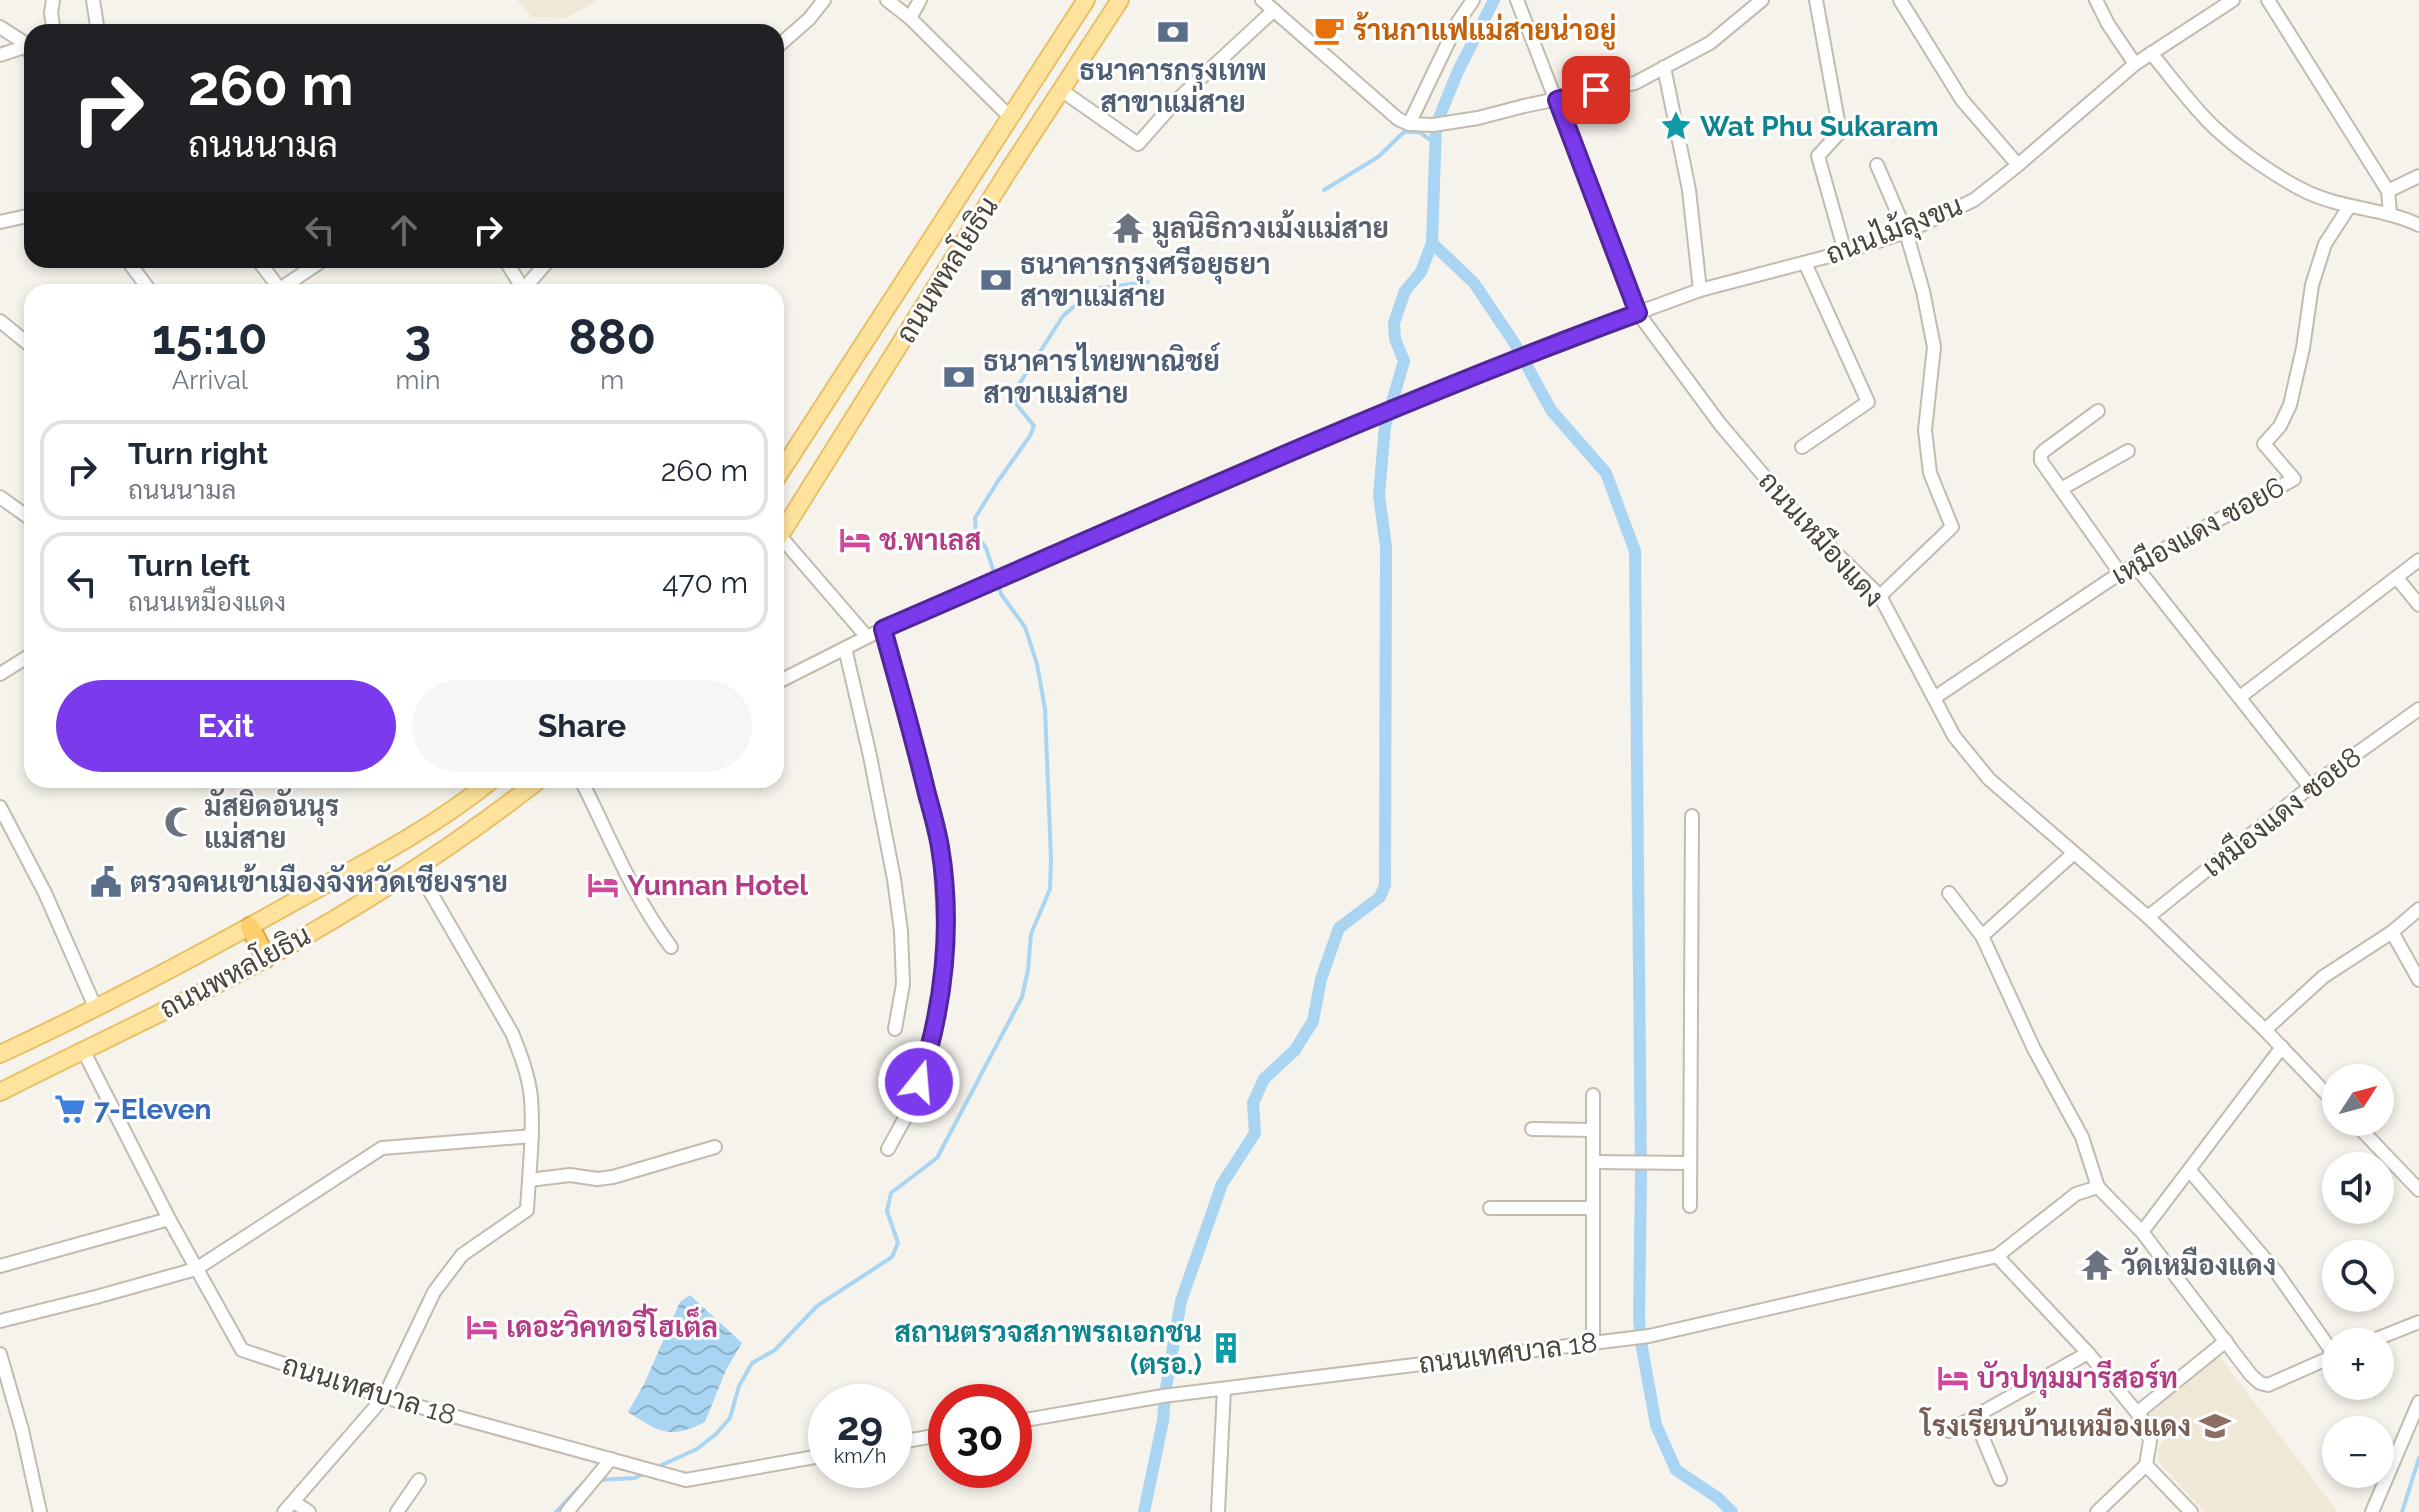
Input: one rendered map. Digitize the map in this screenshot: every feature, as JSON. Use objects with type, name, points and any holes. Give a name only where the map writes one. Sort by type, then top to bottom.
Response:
[{"type":"highway","points":[[250,927],[266,958]]},
{"type":"main road","name":"ถนนพหลโยธิน","points":[[784,467],[1086,0]]},
{"type":"main road","name":"ถนนพหลโยธิน","points":[[784,529],[1120,0]]},
{"type":"main road","points":[[1038,75],[1061,90]]},
{"type":"main road","points":[[1010,117],[1034,133]]},
{"type":"main road","name":"ถนนพหลโยธิน","points":[[0,1054],[96,1009],[250,927],[418,833],[481,788]]},
{"type":"main road","name":"ถนนพหลโยธิน","points":[[0,1092],[266,958],[417,869],[529,788]]},
{"type":"street","points":[[53,0],[53,24]]},
{"type":"street","points":[[93,0],[97,24]]},
{"type":"street","points":[[784,41],[809,19],[824,0]]},
{"type":"street","points":[[887,0],[910,18],[1010,117]]},
{"type":"street","points":[[910,18],[920,0]]},
{"type":"street","points":[[1262,0],[1398,119],[1421,125],[1635,83],[1710,43],[1762,0]]},
{"type":"street","points":[[1421,125],[1447,43],[1473,0]]},
{"type":"street","name":"ถนนเหมืองแดง","points":[[1517,0],[1638,313],[1720,424],[1787,504],[1880,596],[1954,736],[1989,779],[2148,917],[2322,1089]]},
{"type":"street","points":[[1816,0],[1840,132],[1818,156],[1845,252]]},
{"type":"street","points":[[1900,0],[1962,100],[2018,165]]},
{"type":"street","points":[[2096,0],[2135,64]]},
{"type":"street","name":"ถนนไม้ลุงขน","points":[[784,679],[883,629],[1521,356],[1700,290],[1845,252],[1906,232],[1974,200],[2135,64],[2233,0]]},
{"type":"street","points":[[2268,0],[2388,191],[2390,213]]},
{"type":"street","points":[[1061,90],[1138,144],[1176,101],[1274,10]]},
{"type":"street","points":[[0,27],[24,45]]},
{"type":"street","points":[[0,55],[24,51]]},
{"type":"street","points":[[2151,53],[2214,127],[2245,154],[2306,192],[2349,207],[2390,213],[2419,225]]},
{"type":"street","points":[[1664,67],[1689,190],[1700,290]]},
{"type":"street","points":[[1877,165],[1906,232],[1923,291],[1934,347],[1925,430],[1930,473],[1952,527],[1880,596]]},
{"type":"street","points":[[2388,191],[2419,176]]},
{"type":"street","name":"เหมืองแดง ซอย6","points":[[1934,698],[2134,564],[2294,479],[2264,444],[2280,426],[2290,405],[2303,348],[2312,285],[2325,244],[2349,207]]},
{"type":"street","points":[[0,222],[24,217]]},
{"type":"street","points":[[1802,447],[1868,402],[1805,263]]},
{"type":"street","points":[[264,268],[276,284]]},
{"type":"street","points":[[289,284],[312,268]]},
{"type":"street","points":[[529,284],[542,268]]},
{"type":"street","points":[[2,325],[24,341]]},
{"type":"street","points":[[2098,411],[2041,454],[2041,461],[2120,573]]},
{"type":"street","points":[[2061,489],[2128,451]]},
{"type":"street","points":[[0,497],[24,514]]},
{"type":"street","points":[[784,546],[867,637]]},
{"type":"street","points":[[2240,697],[2419,560]]},
{"type":"street","points":[[2134,564],[2310,787]]},
{"type":"street","points":[[2397,578],[2419,605]]},
{"type":"street","points":[[883,629],[940,848],[945,946],[943,988],[927,1057],[911,1107],[888,1149]]},
{"type":"street","points":[[845,648],[870,756],[901,931],[903,984],[895,1029]]},
{"type":"street","points":[[0,674],[24,659]]},
{"type":"street","name":"เหมืองแดง ซอย8","points":[[2148,917],[2310,787],[2419,709]]},
{"type":"street","points":[[585,788],[637,896],[671,947]]},
{"type":"street","points":[[0,807],[45,893],[96,1009]]},
{"type":"street","points":[[1690,1206],[1692,816]]},
{"type":"street","points":[[1982,936],[2074,853]]},
{"type":"street","points":[[284,1512],[384,1397],[434,1292],[462,1255],[527,1210],[532,1136],[531,1095],[520,1054],[512,1033],[417,869]]},
{"type":"street","points":[[1949,893],[1982,936],[2034,1049],[2082,1137],[2098,1187],[2142,1232],[2260,1383],[2268,1385],[2322,1362]]},
{"type":"street","points":[[2265,1030],[2323,977],[2392,932],[2419,909]]},
{"type":"street","points":[[2392,932],[2419,980]]},
{"type":"street","points":[[2142,1232],[2282,1047]]},
{"type":"street","name":"ถนนเทศบาล 18","points":[[84,1052],[169,1219],[242,1350],[384,1397],[686,1480],[808,1458]]},
{"type":"street","points":[[1593,1095],[1593,1342]]},
{"type":"street","points":[[1532,1129],[1593,1130]]},
{"type":"street","points":[[0,1321],[196,1269],[382,1148],[532,1136]]},
{"type":"street","points":[[2367,1136],[2419,1190]]},
{"type":"street","points":[[529,1180],[570,1175],[597,1179],[613,1177],[715,1147]]},
{"type":"street","points":[[1593,1162],[1690,1163]]},
{"type":"street","points":[[2190,1171],[2277,1273],[2322,1337]]},
{"type":"street","points":[[2097,1512],[2146,1465],[2150,1441],[2148,1431],[2088,1353],[1997,1256],[2076,1194],[2098,1187]]},
{"type":"street","points":[[1490,1208],[1593,1208]]},
{"type":"street","points":[[0,1266],[169,1219]]},
{"type":"street","name":"ถนนเทศบาล 18","points":[[1032,1419],[1163,1396],[1649,1336],[1997,1256]]},
{"type":"street","points":[[2394,1332],[2419,1322]]},
{"type":"street","points":[[2137,1413],[2226,1341]]},
{"type":"street","points":[[1949,1431],[2088,1353]]},
{"type":"street","points":[[0,1354],[22,1430],[40,1512]]},
{"type":"street","points":[[1218,1512],[1224,1389]]},
{"type":"street","points":[[2372,1512],[2419,1402]]},
{"type":"street","points":[[1974,1417],[2000,1479]]},
{"type":"street","points":[[567,1512],[611,1459]]},
{"type":"street","points":[[2146,1465],[2191,1512]]},
{"type":"street","points":[[397,1512],[419,1480]]},
{"type":"street","points":[[294,1502],[309,1512]]},
{"type":"shaded area","points":[[517,0],[598,0],[566,18],[532,17]]},
{"type":"shaded area","name":"โรงเรียนบ้านเหมืองแดง","points":[[2219,1356],[2338,1512],[2204,1512],[2158,1461],[2159,1447],[2166,1438],[2149,1414]]},
{"type":"water","points":[[690,1295],[742,1343],[726,1370],[705,1422],[682,1431],[665,1431],[648,1425],[628,1412],[644,1384],[680,1302]]},
{"type":"waterway","points":[[1144,1512],[1163,1421],[1181,1301],[1222,1184],[1255,1133],[1253,1103],[1264,1079],[1295,1050],[1313,1021],[1321,979],[1339,928],[1380,897],[1385,885],[1386,547],[1379,495],[1385,426],[1404,361],[1395,339],[1394,323],[1405,291],[1421,272],[1432,243],[1436,125],[1458,71],[1494,0]]},
{"type":"waterway","points":[[1324,190],[1378,157],[1404,132],[1419,132],[1435,143]]},
{"type":"waterway","points":[[1432,243],[1474,283],[1515,344],[1551,410],[1606,473],[1635,551],[1641,1342],[1656,1425],[1676,1470],[1718,1498],[1732,1512]]},
{"type":"waterway","points":[[655,1468],[697,1449],[716,1434],[730,1418],[739,1386],[752,1363],[775,1350],[817,1306],[892,1257],[898,1243],[887,1211],[891,1193],[937,1158],[1022,997],[1031,934],[1050,889],[1045,709],[1037,664],[1025,627],[1001,594],[986,548],[976,534],[975,518],[1030,436],[1034,426],[1017,405],[1016,389],[1063,316],[1100,288],[1148,282]]},
{"type":"waterway","points":[[2402,1512],[2419,1458]]},
{"type":"waterway","points":[[598,1480],[635,1478],[647,1472]]},
{"type":"waterway","points":[[556,1512],[586,1480]]},
{"type":"place","name":"ร้านกาแฟแม่สายน่าอยู่","points":[[1329,30]]},
{"type":"place","name":"ธนาคารกรุงเทพ สาขาแม่สาย","points":[[1173,32]]},
{"type":"place","name":"Wat Phu Sukaram","points":[[1676,126]]},
{"type":"place","name":"มูลนิธิกวงเม้งแม่สาย","points":[[1128,228]]},
{"type":"place","name":"ธนาคารกรุงศรีอยุธยา สาขาแม่สาย","points":[[996,280]]},
{"type":"place","name":"ธนาคารไทยพาณิชย์ สาขาแม่สาย","points":[[959,377]]},
{"type":"place","name":"ช.พาเลส","points":[[855,540]]},
{"type":"place","name":"มัสยิดอันนุร แม่สาย","points":[[180,822]]},
{"type":"place","name":"ตรวจคนเข้าเมืองจังหวัดเชียงราย","points":[[106,882]]},
{"type":"place","name":"Yunnan Hotel","points":[[603,885]]},
{"type":"place","name":"7-Eleven","points":[[70,1109]]},
{"type":"place","name":"วัดเหมืองแดง","points":[[2097,1265]]},
{"type":"place","name":"เดอะวิคทอรี่โฮเต็ล","points":[[482,1327]]},
{"type":"place","name":"สถานตรวจสภาพรถเอกชน (ตรอ.)","points":[[1226,1348]]},
{"type":"place","name":"บัวปทุมมารีสอร์ท","points":[[1953,1378]]},
{"type":"place","name":"โรงเรียนบ้านเหมืองแดง","points":[[2215,1426]]},
{"type":"route","points":[[919,1082],[943,988],[945,946],[940,848],[883,629],[1525,354],[1638,313],[1557,100],[1596,90]]}]
